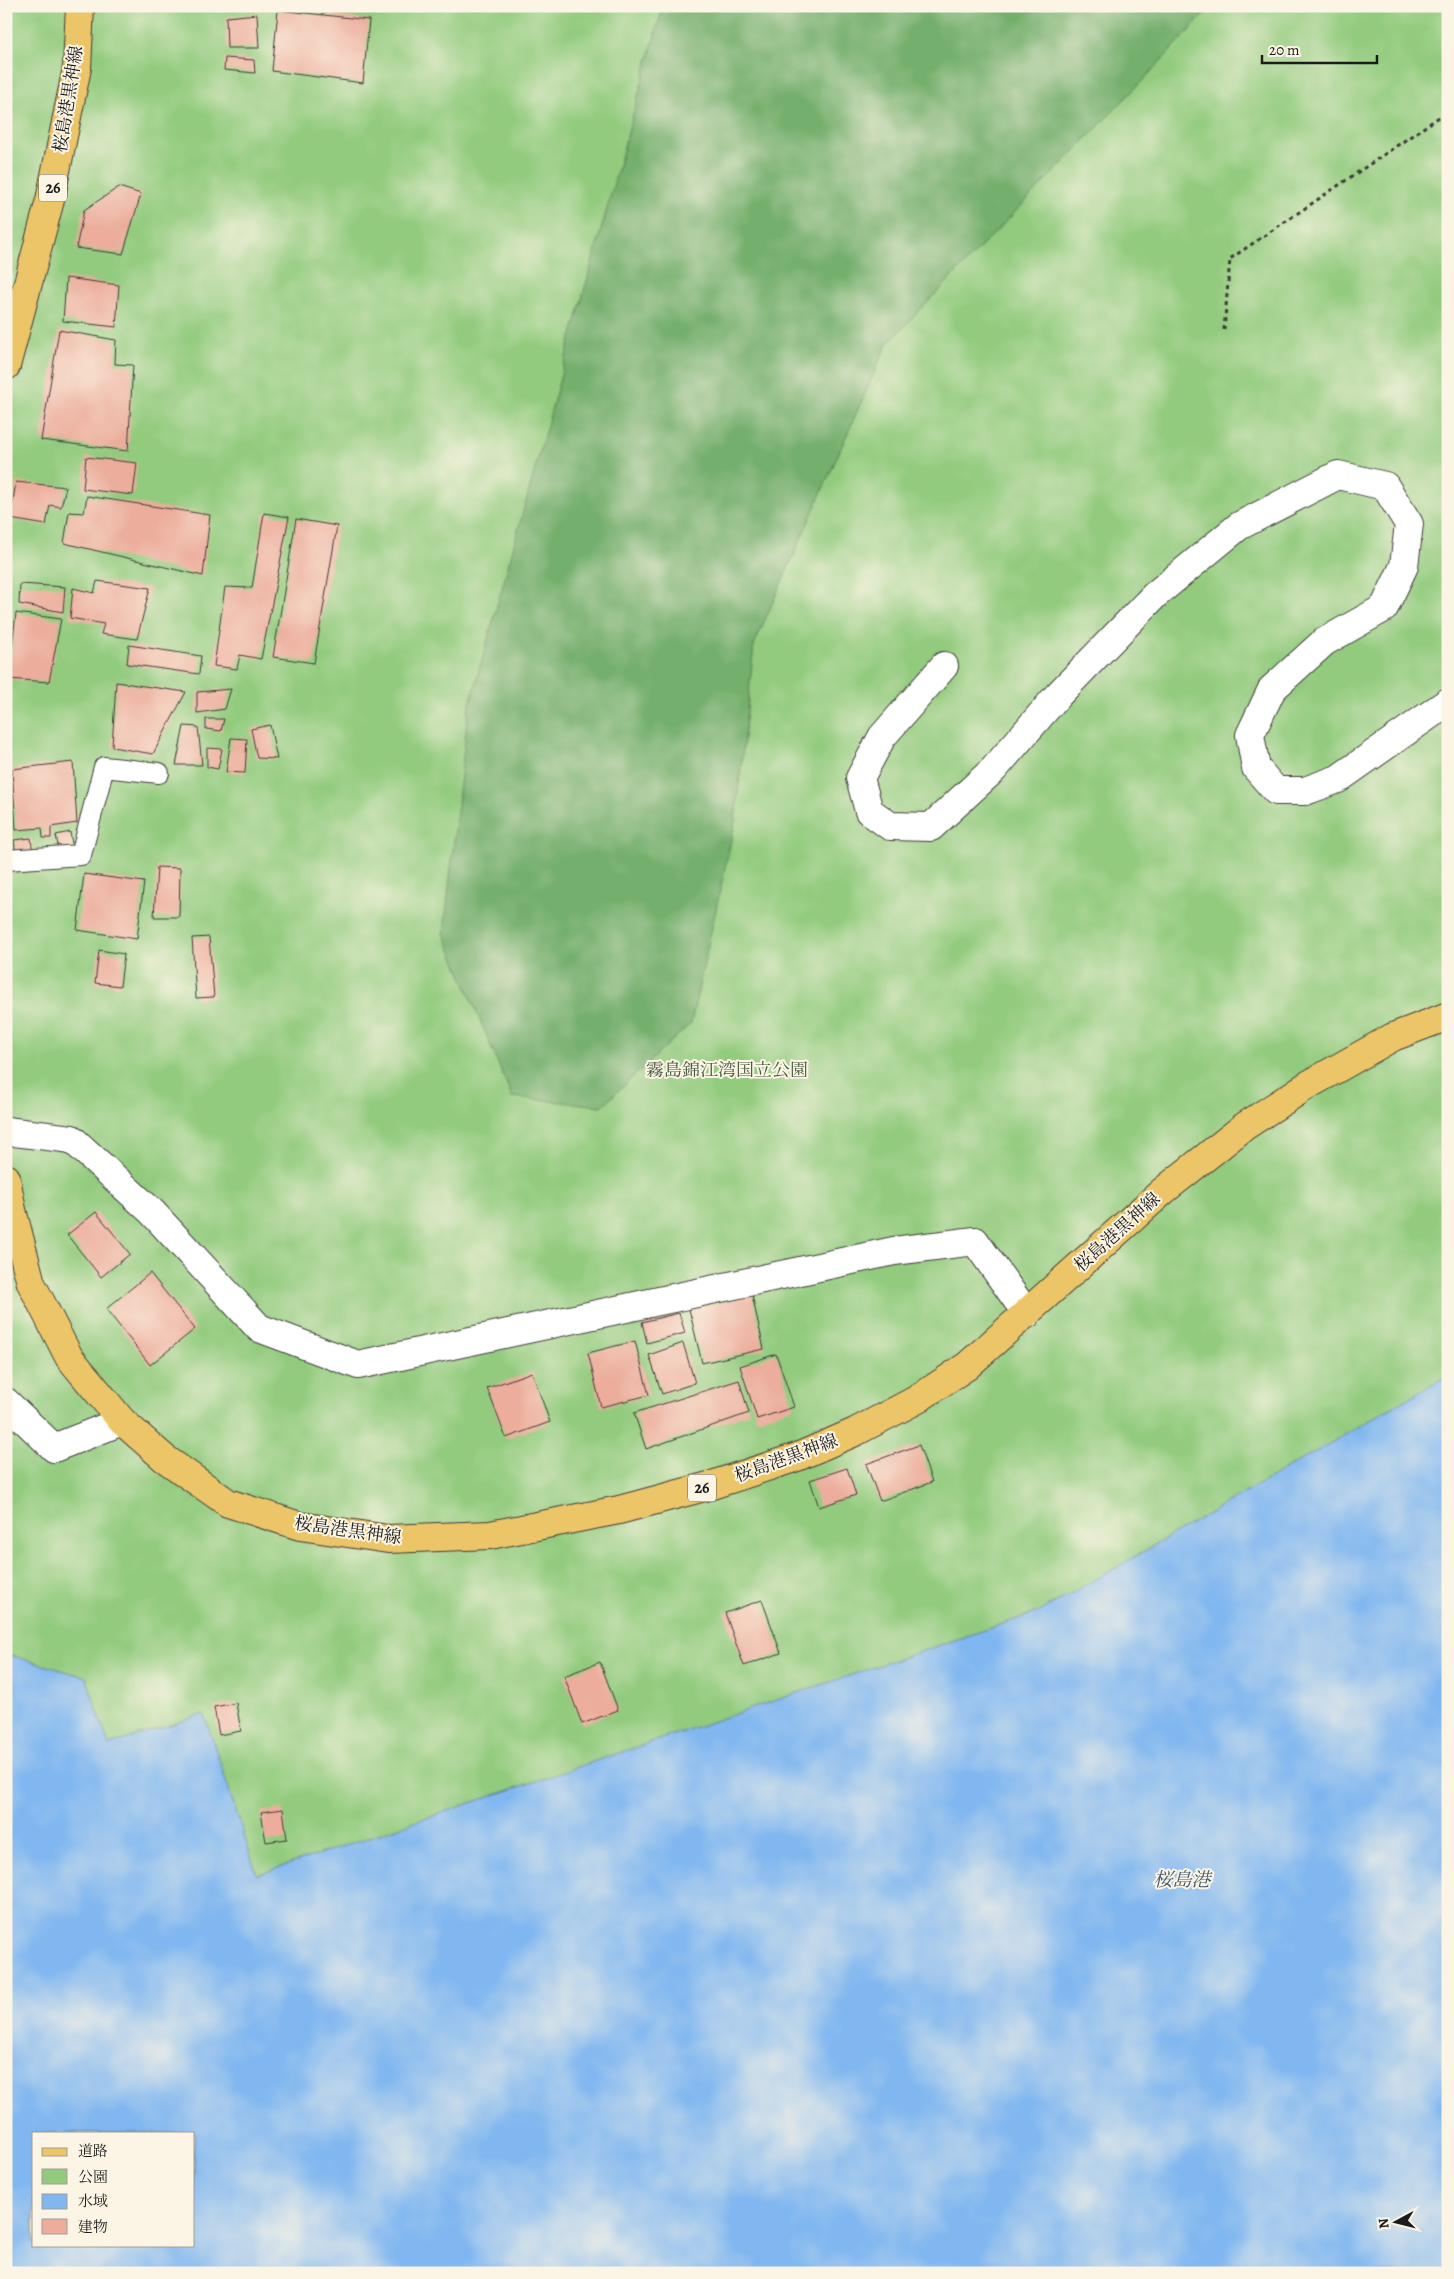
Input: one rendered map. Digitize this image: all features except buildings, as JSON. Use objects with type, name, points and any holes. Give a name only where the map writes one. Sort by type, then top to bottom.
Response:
[{"type":"main road","name":"桜島港黒神線","points":[[6,366],[50,200],[76,68],[80,6]]},
{"type":"main road","name":"桜島港黒神線","points":[[6,1178],[12,1210],[32,1284],[69,1357],[122,1421],[164,1458],[228,1502],[300,1526],[388,1539],[490,1534],[619,1510],[712,1485],[797,1457],[855,1432],[916,1400],[968,1366],[1163,1191],[1245,1126],[1308,1085],[1393,1037],[1448,1016]]},
{"type":"street","points":[[944,666],[882,737],[860,778],[868,811],[890,826],[931,827],[994,769],[1058,695],[1155,595],[1240,526],[1338,476],[1385,486],[1409,524],[1404,566],[1384,608],[1324,642],[1272,689],[1250,735],[1256,768],[1276,791],[1305,791],[1338,779],[1448,702]]},
{"type":"street","points":[[6,1131],[72,1138],[152,1212],[260,1328],[358,1365],[894,1250],[975,1241],[1027,1314]]},
{"type":"street","points":[[6,1402],[54,1448],[122,1421]]},
{"type":"lane","points":[[6,860],[81,855],[104,767],[159,773]]},
{"type":"path","points":[[1224,330],[1230,259],[1448,112]]},
{"type":"green space","name":"霧島錦江湾国立公園","points":[[6,6],[1448,6],[1448,2273],[6,2273]]},
{"type":"green space","points":[[663,6],[1212,6],[1145,78],[887,344],[754,645],[735,822],[691,1023],[602,1106],[512,1097],[444,933],[468,711]]},
{"type":"water","name":"桜島港","points":[[1448,1375],[1448,2273],[6,2273],[6,1654],[86,1677],[109,1745],[204,1714],[257,1875],[1041,1611]]}]
